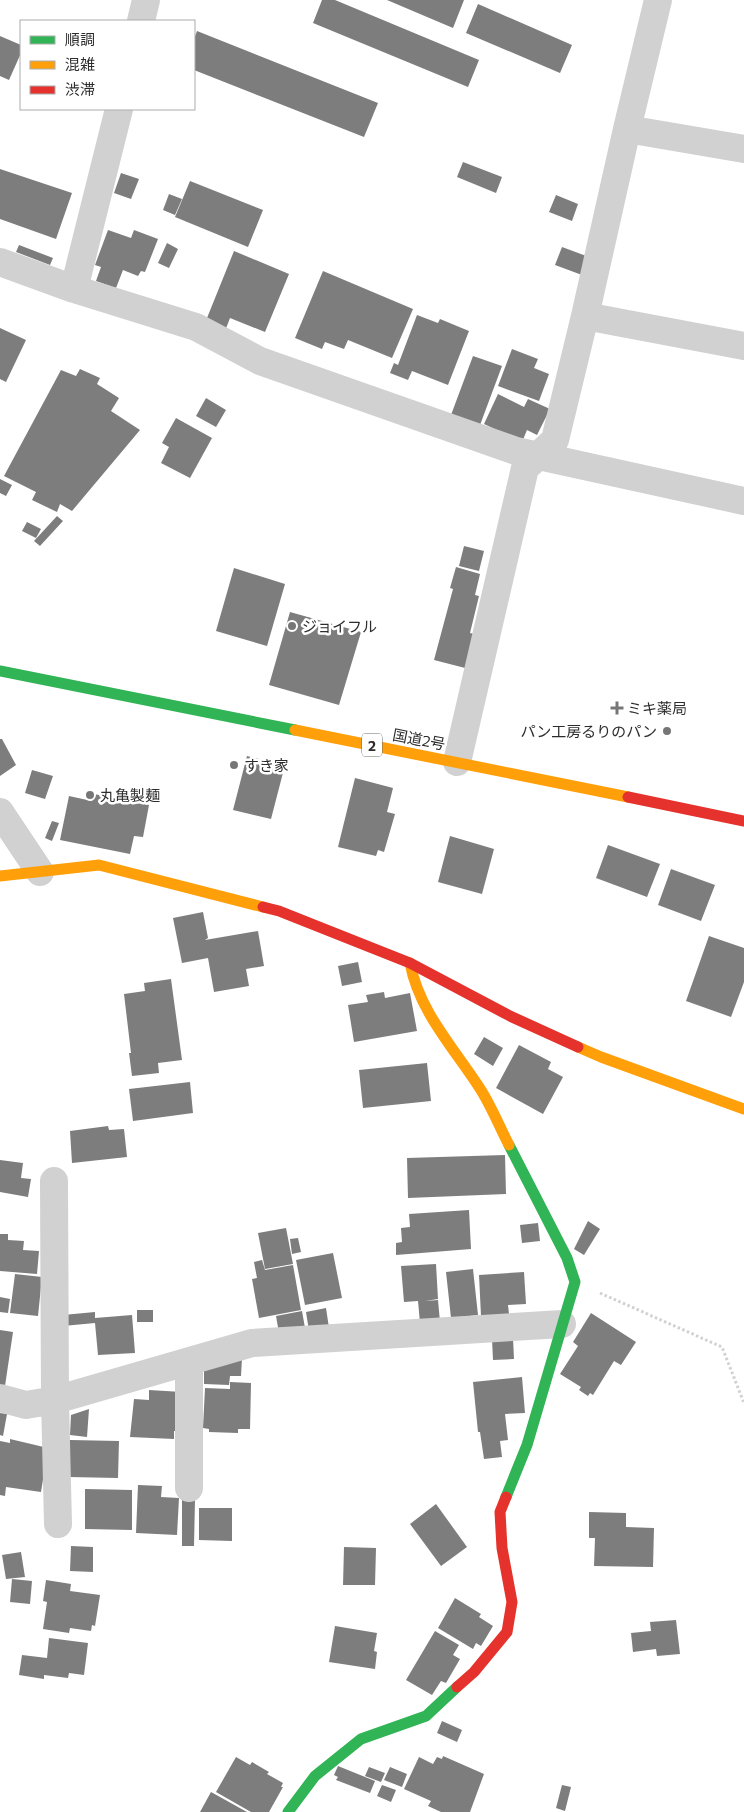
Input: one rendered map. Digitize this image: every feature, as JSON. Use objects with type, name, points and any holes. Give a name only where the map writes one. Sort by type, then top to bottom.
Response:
[{"type":"main road","name":"国道2号","points":[[0,672],[744,821]]},
{"type":"main road","points":[[0,876],[99,865],[279,910],[410,963],[510,1016],[601,1057],[744,1109]]},
{"type":"main road","points":[[288,1812],[315,1776],[361,1738],[426,1716],[474,1672],[507,1632],[512,1602],[502,1548],[500,1512],[527,1445],[575,1282],[567,1258],[480,1088],[429,1016],[413,979],[410,963]]},
{"type":"street","points":[[140,20],[146,0]]},
{"type":"street","points":[[457,762],[526,468],[555,440],[658,0]]},
{"type":"street","points":[[74,289],[119,110]]},
{"type":"street","points":[[627,129],[744,149]]},
{"type":"street","points":[[0,262],[74,289],[196,327],[260,361],[516,451],[744,501]]},
{"type":"street","points":[[585,316],[744,346]]},
{"type":"street","points":[[0,812],[40,872]]},
{"type":"street","points":[[54,1180],[55,1400],[58,1524]]},
{"type":"street","points":[[0,1398],[26,1405],[55,1400],[252,1343],[562,1324]]},
{"type":"street","points":[[189,1362],[189,1488]]},
{"type":"path","points":[[575,1282],[722,1347],[744,1403]]},
{"type":"building","points":[[322,0],[335,0],[479,60],[468,87],[313,23]]},
{"type":"building","points":[[387,0],[464,0],[453,28]]},
{"type":"building","points":[[478,4],[572,45],[560,73],[466,33]]},
{"type":"building","points":[[197,31],[378,103],[364,137],[195,70],[195,36]]},
{"type":"building","points":[[0,36],[20,45],[20,55],[9,80],[0,76]]},
{"type":"building","points":[[463,162],[502,177],[496,193],[457,177]]},
{"type":"building","points":[[0,169],[72,193],[56,239],[0,219]]},
{"type":"building","points":[[121,173],[139,179],[131,199],[114,193]]},
{"type":"building","points":[[190,181],[263,210],[248,247],[175,217]]},
{"type":"building","points":[[169,194],[182,199],[175,215],[163,210]]},
{"type":"building","points":[[556,195],[578,204],[572,221],[549,212]]},
{"type":"building","points":[[108,230],[131,238],[134,230],[158,239],[145,272],[141,271],[138,276],[123,270],[116,288],[96,281],[101,267],[95,265]]},
{"type":"building","points":[[167,243],[178,249],[169,268],[158,263]]},
{"type":"building","points":[[19,245],[53,258],[50,265],[16,252]]},
{"type":"building","points":[[562,247],[589,257],[582,275],[555,265]]},
{"type":"building","points":[[234,251],[289,274],[265,332],[230,318],[225,331],[205,323]]},
{"type":"building","points":[[323,271],[413,309],[392,358],[348,340],[344,349],[325,342],[322,349],[295,338]]},
{"type":"building","points":[[417,315],[438,323],[440,319],[469,331],[448,385],[412,371],[408,380],[390,373],[394,363],[398,365]]},
{"type":"building","points":[[0,328],[26,340],[6,382],[0,379]]},
{"type":"building","points":[[512,349],[538,359],[534,368],[549,374],[539,401],[498,386]]},
{"type":"building","points":[[473,356],[502,366],[480,425],[451,415]]},
{"type":"building","points":[[80,369],[100,378],[97,384],[119,398],[111,411],[140,430],[72,511],[60,504],[57,512],[32,500],[36,492],[4,476],[61,370],[76,376]]},
{"type":"building","points":[[498,394],[524,407],[528,399],[550,409],[537,435],[527,430],[522,442],[484,424]]},
{"type":"building","points":[[206,398],[226,410],[216,427],[196,416]]},
{"type":"building","points":[[176,418],[212,438],[190,478],[161,463],[169,447],[162,443]]},
{"type":"building","points":[[0,479],[12,485],[6,496],[0,493]]},
{"type":"building","points":[[57,516],[63,521],[40,546],[34,541]]},
{"type":"building","points":[[27,522],[41,529],[36,538],[22,531]]},
{"type":"building","points":[[464,546],[484,551],[479,571],[459,566]]},
{"type":"building","points":[[456,567],[480,574],[475,595],[479,596],[470,633],[478,635],[469,669],[434,660],[453,589],[450,588]]},
{"type":"building","points":[[234,568],[285,584],[267,646],[216,631]]},
{"type":"building","points":[[290,612],[361,632],[339,705],[269,685]]},
{"type":"building","points":[[0,739],[2,739],[16,765],[0,776]]},
{"type":"building","points":[[247,756],[285,765],[271,819],[233,810]]},
{"type":"building","points":[[32,770],[53,776],[45,799],[25,793]]},
{"type":"building","points":[[355,778],[393,788],[387,812],[395,814],[384,852],[378,850],[376,856],[338,847]]},
{"type":"building","points":[[94,794],[149,805],[143,837],[134,836],[130,854],[60,840],[69,796],[92,801]]},
{"type":"building","points":[[52,821],[59,823],[52,841],[45,838]]},
{"type":"building","points":[[450,836],[494,849],[482,894],[438,882]]},
{"type":"building","points":[[608,845],[660,864],[647,897],[596,878]]},
{"type":"building","points":[[671,869],[715,885],[701,921],[658,905]]},
{"type":"building","points":[[203,912],[208,938],[205,940],[258,931],[264,966],[246,969],[249,986],[214,992],[208,958],[182,963],[173,918]]},
{"type":"building","points":[[709,936],[744,948],[744,982],[731,1017],[686,1001]]},
{"type":"building","points":[[358,962],[362,982],[342,986],[338,966]]},
{"type":"building","points":[[171,979],[182,1060],[158,1063],[159,1073],[132,1076],[124,994],[145,991],[144,983]]},
{"type":"building","points":[[384,992],[385,998],[410,993],[417,1031],[354,1042],[348,1005],[368,1002],[366,995]]},
{"type":"building","points":[[484,1037],[503,1048],[493,1066],[474,1054]]},
{"type":"building","points":[[519,1045],[551,1062],[548,1069],[563,1077],[543,1114],[496,1088]]},
{"type":"building","points":[[427,1063],[431,1101],[363,1108],[359,1070]]},
{"type":"building","points":[[190,1082],[193,1113],[133,1121],[129,1089]]},
{"type":"building","points":[[108,1126],[109,1130],[124,1129],[127,1157],[72,1163],[70,1131]]},
{"type":"building","points":[[505,1155],[506,1194],[408,1198],[407,1158]]},
{"type":"building","points":[[0,1160],[23,1163],[21,1178],[31,1179],[28,1197],[0,1192]]},
{"type":"building","points":[[469,1210],[471,1249],[396,1255],[396,1243],[402,1242],[401,1228],[410,1227],[409,1214]]},
{"type":"building","points":[[588,1221],[600,1229],[584,1255],[574,1249]]},
{"type":"building","points":[[538,1223],[540,1241],[522,1243],[520,1225]]},
{"type":"building","points":[[286,1228],[293,1264],[265,1269],[258,1233]]},
{"type":"building","points":[[0,1234],[8,1234],[8,1240],[24,1241],[23,1250],[39,1251],[37,1274],[0,1271]]},
{"type":"building","points":[[298,1238],[301,1252],[292,1254],[290,1239]]},
{"type":"building","points":[[333,1253],[342,1298],[305,1305],[296,1260]]},
{"type":"building","points":[[262,1260],[265,1270],[293,1265],[301,1310],[259,1318],[252,1279],[257,1278],[254,1262]]},
{"type":"building","points":[[436,1264],[438,1299],[425,1301],[438,1300],[440,1322],[420,1323],[418,1301],[404,1302],[401,1266]]},
{"type":"building","points":[[473,1269],[478,1315],[451,1318],[446,1272]]},
{"type":"building","points":[[524,1272],[526,1304],[508,1305],[509,1314],[481,1316],[479,1275]]},
{"type":"building","points":[[15,1274],[42,1277],[38,1316],[10,1313]]},
{"type":"building","points":[[0,1297],[10,1299],[8,1313],[0,1312]]},
{"type":"building","points":[[326,1308],[329,1328],[309,1331],[306,1312]]},
{"type":"building","points":[[137,1310],[153,1310],[153,1322],[137,1322]]},
{"type":"building","points":[[302,1311],[305,1328],[279,1333],[276,1316]]},
{"type":"building","points":[[95,1312],[95,1318],[132,1315],[135,1353],[98,1355],[95,1323],[63,1326],[63,1315]]},
{"type":"building","points":[[591,1313],[636,1342],[621,1365],[614,1361],[593,1395],[590,1393],[588,1396],[579,1390],[581,1387],[560,1374],[578,1346],[573,1342]]},
{"type":"building","points":[[0,1330],[13,1332],[5,1386],[0,1385]]},
{"type":"building","points":[[513,1338],[514,1359],[493,1360],[492,1339]]},
{"type":"building","points":[[242,1358],[241,1376],[230,1376],[229,1385],[204,1384],[204,1367]]},
{"type":"building","points":[[522,1377],[525,1413],[505,1414],[508,1440],[500,1441],[502,1457],[484,1459],[480,1432],[478,1432],[473,1382]]},
{"type":"building","points":[[230,1382],[251,1383],[250,1429],[238,1429],[238,1433],[209,1432],[209,1429],[203,1428],[205,1388],[230,1389]]},
{"type":"building","points":[[149,1390],[182,1392],[181,1432],[174,1431],[174,1439],[130,1437],[134,1399],[149,1400]]},
{"type":"building","points":[[89,1409],[87,1437],[70,1435],[71,1415]]},
{"type":"building","points":[[0,1413],[7,1414],[3,1436],[0,1435]]},
{"type":"building","points":[[10,1439],[48,1448],[41,1492],[6,1487],[5,1496],[0,1495],[0,1441],[10,1443]]},
{"type":"building","points":[[70,1440],[119,1441],[118,1478],[69,1477]]},
{"type":"building","points":[[138,1485],[162,1486],[161,1497],[179,1498],[177,1535],[136,1533]]},
{"type":"building","points":[[85,1489],[132,1490],[132,1530],[85,1529]]},
{"type":"building","points":[[182,1500],[195,1500],[194,1546],[182,1546]]},
{"type":"building","points":[[436,1504],[467,1547],[441,1566],[410,1524]]},
{"type":"building","points":[[199,1508],[232,1508],[232,1541],[199,1540]]},
{"type":"building","points":[[589,1512],[626,1513],[626,1527],[654,1528],[653,1567],[594,1566],[595,1538],[589,1538]]},
{"type":"building","points":[[71,1546],[93,1547],[93,1572],[70,1571]]},
{"type":"building","points":[[344,1547],[376,1548],[375,1585],[343,1585]]},
{"type":"building","points":[[21,1552],[25,1577],[6,1579],[2,1555]]},
{"type":"building","points":[[12,1579],[32,1581],[30,1604],[10,1602]]},
{"type":"building","points":[[46,1580],[71,1584],[70,1591],[100,1595],[95,1626],[92,1625],[91,1631],[70,1628],[69,1633],[43,1629],[47,1602],[43,1601]]},
{"type":"building","points":[[455,1598],[481,1614],[479,1617],[493,1626],[481,1646],[476,1643],[473,1649],[438,1628]]},
{"type":"building","points":[[676,1620],[680,1654],[657,1656],[656,1649],[633,1652],[631,1633],[651,1631],[650,1622]]},
{"type":"building","points":[[335,1626],[377,1633],[374,1651],[377,1652],[375,1669],[329,1662]]},
{"type":"building","points":[[435,1631],[459,1645],[453,1655],[460,1659],[446,1683],[441,1681],[432,1695],[406,1680]]},
{"type":"building","points":[[49,1638],[88,1643],[84,1675],[69,1673],[68,1678],[44,1675],[44,1679],[19,1675],[22,1655],[47,1658]]},
{"type":"building","points":[[442,1721],[462,1730],[457,1742],[437,1733]]},
{"type":"building","points":[[443,1756],[484,1774],[470,1812],[441,1812],[428,1806],[431,1801],[404,1789],[419,1757],[433,1764],[437,1757],[442,1759]]},
{"type":"building","points":[[236,1757],[250,1765],[252,1762],[269,1772],[267,1774],[283,1783],[281,1787],[283,1787],[269,1812],[251,1812],[216,1792]]},
{"type":"building","points":[[338,1766],[375,1781],[370,1793],[336,1780],[338,1777],[334,1775]]},
{"type":"building","points":[[369,1767],[385,1773],[381,1782],[365,1776]]},
{"type":"building","points":[[390,1767],[407,1774],[402,1787],[384,1780]]},
{"type":"building","points":[[382,1785],[396,1790],[391,1802],[377,1796]]},
{"type":"building","points":[[562,1785],[571,1787],[565,1811],[556,1808]]},
{"type":"building","points":[[211,1792],[247,1812],[200,1812]]},
{"type":"traffic: fast","points":[[0,671],[295,730]]},
{"type":"traffic: fast","points":[[506,1497],[527,1445],[575,1282],[567,1258],[509,1145]]},
{"type":"traffic: fast","points":[[288,1812],[315,1776],[361,1739],[426,1716],[457,1687]]},
{"type":"traffic: slow","points":[[295,730],[628,797]]},
{"type":"traffic: slow","points":[[0,876],[99,865],[263,907]]},
{"type":"traffic: slow","points":[[410,963],[414,980],[429,1013],[483,1094],[509,1145]]},
{"type":"traffic: slow","points":[[578,1047],[744,1109]]},
{"type":"traffic: jam","points":[[628,797],[744,821]]},
{"type":"traffic: jam","points":[[263,907],[279,911],[410,963],[510,1016],[578,1047]]},
{"type":"traffic: jam","points":[[457,1687],[474,1672],[507,1632],[512,1602],[502,1548],[500,1512],[506,1497]]},
{"type":"place","name":"ジョイフル","points":[[292,626]]},
{"type":"place","name":"ミキ薬局","points":[[617,708]]},
{"type":"place","name":"パン工房るりのパン","points":[[667,731]]},
{"type":"place","name":"すき家","points":[[234,765]]},
{"type":"place","name":"丸亀製麺","points":[[90,795]]}]
